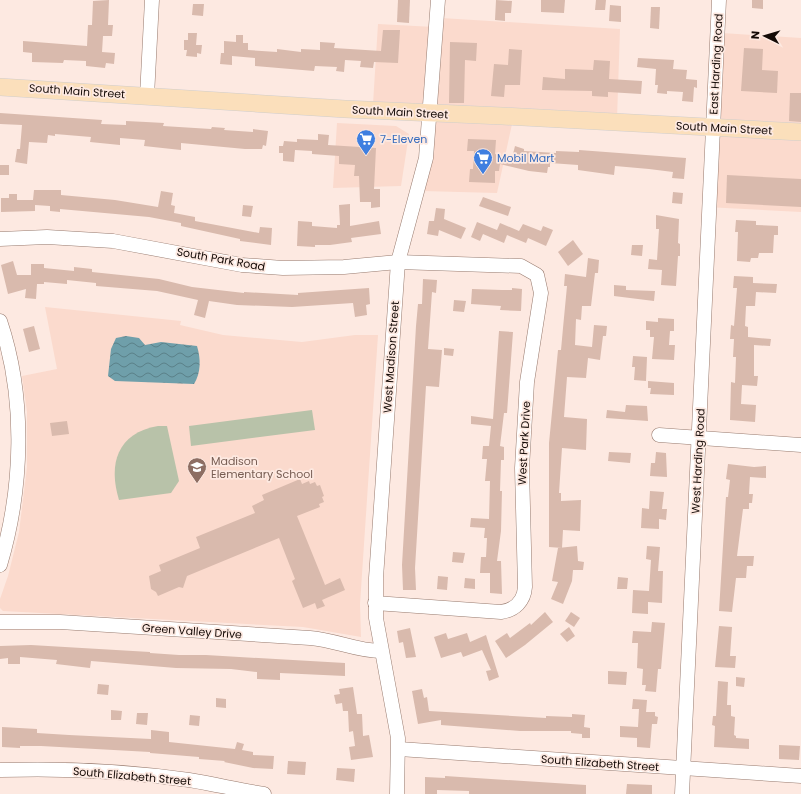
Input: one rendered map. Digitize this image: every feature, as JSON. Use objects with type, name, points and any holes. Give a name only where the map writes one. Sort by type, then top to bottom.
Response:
[{"type":"main road","name":"South Main Street","points":[[0,87],[431,114],[502,116],[801,132]]},
{"type":"street","points":[[147,96],[152,0]]},
{"type":"street","name":"West Madison Street","points":[[381,651],[375,603],[398,262],[426,158],[431,114],[438,0]]},
{"type":"street","name":"East Harding Road","points":[[713,128],[719,0]]},
{"type":"street","name":"West Harding Road","points":[[682,794],[713,128]]},
{"type":"street","name":"South Park Road","points":[[0,239],[47,237],[113,241],[242,265],[276,268],[344,267],[398,262],[521,266],[537,275]]},
{"type":"street","name":"West Park Drive","points":[[375,603],[501,612],[517,606],[525,593],[522,507],[523,439],[528,382],[541,293],[537,275]]},
{"type":"street","points":[[0,321],[14,380],[18,437],[17,469],[12,511],[0,566]]},
{"type":"street","points":[[658,435],[801,445]]},
{"type":"street","name":"Green Valley Drive","points":[[0,622],[60,622],[310,638],[336,642],[363,651],[381,651]]},
{"type":"street","points":[[381,651],[399,749],[397,794]]},
{"type":"street","name":"South Elizabeth Street","points":[[399,749],[801,776]]},
{"type":"street","name":"South Elizabeth Street","points":[[0,770],[85,770],[147,775],[188,780],[264,794]]},
{"type":"shaded area","points":[[441,18],[620,29],[617,119],[437,109]]},
{"type":"shaded area","points":[[378,24],[434,27],[429,109],[373,104]]},
{"type":"shaded area","points":[[722,33],[801,38],[801,129],[718,124]]},
{"type":"shaded area","points":[[435,121],[512,124],[497,193],[422,191]]},
{"type":"shaded area","points":[[337,123],[396,126],[409,134],[401,186],[333,188]]},
{"type":"shaded area","points":[[709,132],[801,137],[801,212],[706,207]]},
{"type":"shaded area","name":"Madison Elementary School","points":[[45,307],[181,321],[180,325],[223,335],[302,342],[355,335],[378,335],[360,604],[361,637],[303,627],[3,611],[0,608],[0,599],[8,576],[19,532],[27,467],[27,412],[22,376],[57,369]]},
{"type":"green space","points":[[312,410],[315,430],[191,446],[189,426]]},
{"type":"green space","points":[[158,426],[167,426],[179,481],[171,493],[119,500],[115,474],[119,452],[133,435]]},
{"type":"water","points":[[126,336],[139,338],[145,345],[161,342],[197,346],[200,366],[194,384],[115,381],[108,376],[111,349],[116,338]]},
{"type":"building","points":[[109,0],[108,25],[113,25],[112,36],[103,36],[102,52],[115,53],[114,64],[106,63],[105,68],[86,66],[86,61],[64,60],[63,63],[32,62],[32,53],[23,52],[23,41],[87,46],[88,25],[92,25],[93,1]]},
{"type":"building","points":[[398,0],[410,0],[409,23],[397,22]]},
{"type":"building","points":[[496,0],[512,1],[511,13],[505,13],[505,21],[495,20]]},
{"type":"building","points":[[541,0],[565,0],[564,13],[541,12]]},
{"type":"building","points":[[596,0],[606,0],[605,10],[595,10]]},
{"type":"building","points":[[752,0],[763,0],[763,9],[752,8]]},
{"type":"building","points":[[193,4],[204,4],[203,16],[192,15]]},
{"type":"building","points":[[610,5],[621,6],[621,22],[609,21]]},
{"type":"building","points":[[651,7],[660,7],[659,29],[650,28]]},
{"type":"building","points":[[383,30],[400,30],[398,63],[374,62],[373,68],[360,67],[361,61],[345,60],[344,72],[336,71],[337,67],[315,66],[314,71],[255,66],[255,58],[232,56],[232,65],[220,64],[221,53],[224,53],[224,41],[236,42],[236,35],[243,35],[243,43],[248,43],[248,50],[277,52],[277,49],[301,52],[301,49],[320,50],[320,42],[335,43],[334,48],[381,51]]},
{"type":"building","points":[[188,33],[197,33],[196,45],[202,45],[201,54],[197,53],[197,57],[186,56],[187,50],[184,50],[184,40],[188,40]]},
{"type":"building","points":[[450,42],[477,43],[476,61],[465,60],[464,103],[449,103]]},
{"type":"building","points":[[744,48],[763,49],[762,70],[778,71],[777,93],[741,91]]},
{"type":"building","points":[[509,49],[522,50],[520,85],[505,85],[504,97],[491,96],[494,64],[508,65]]},
{"type":"building","points":[[638,58],[674,60],[673,69],[687,70],[686,79],[697,80],[697,88],[694,87],[693,102],[682,101],[683,92],[667,91],[667,94],[657,93],[658,85],[655,85],[656,69],[637,67]]},
{"type":"building","points":[[594,60],[610,61],[609,79],[642,81],[641,94],[608,92],[608,97],[592,96],[592,91],[542,90],[543,77],[565,79],[565,69],[593,70]]},
{"type":"building","points":[[790,93],[801,93],[801,122],[789,121]]},
{"type":"building","points":[[0,113],[102,120],[101,124],[126,125],[126,121],[164,123],[163,126],[211,129],[212,127],[225,128],[224,130],[253,132],[253,129],[268,131],[266,146],[263,145],[262,149],[245,149],[181,143],[181,150],[144,146],[145,140],[120,138],[120,145],[90,142],[91,137],[55,134],[55,136],[48,135],[47,143],[29,142],[27,164],[15,162],[17,149],[20,149],[22,125],[0,124]]},
{"type":"building","points":[[318,134],[329,135],[328,145],[376,148],[374,189],[380,189],[380,207],[371,208],[371,202],[360,202],[359,176],[354,176],[355,165],[339,164],[339,156],[312,154],[312,151],[295,150],[294,162],[283,161],[283,153],[279,153],[279,146],[283,146],[284,141],[297,142],[297,139],[318,140]]},
{"type":"building","points":[[468,139],[496,140],[495,154],[512,158],[515,146],[524,149],[524,151],[556,153],[556,151],[579,152],[579,150],[686,158],[684,179],[672,178],[673,172],[649,169],[615,166],[614,175],[578,170],[578,165],[550,163],[547,173],[529,171],[500,164],[499,171],[495,171],[495,183],[469,182],[470,169],[473,169],[474,151],[467,151]]},
{"type":"building","points":[[0,165],[9,165],[9,175],[0,175]]},
{"type":"building","points":[[727,175],[801,179],[801,207],[726,203]]},
{"type":"building","points":[[34,190],[61,190],[61,195],[115,200],[158,207],[161,191],[173,193],[171,205],[175,206],[174,213],[195,217],[195,221],[259,233],[260,227],[272,228],[271,245],[240,241],[240,239],[181,226],[181,223],[149,217],[60,209],[60,212],[50,211],[50,206],[35,205],[35,211],[1,212],[1,198],[9,198],[9,194],[17,194],[17,200],[33,200]]},
{"type":"building","points":[[673,192],[683,193],[682,204],[672,203]]},
{"type":"building","points":[[483,197],[511,207],[508,216],[479,206]]},
{"type":"building","points":[[350,204],[350,226],[379,221],[381,234],[351,238],[352,242],[330,245],[315,245],[315,247],[297,246],[298,221],[312,222],[312,226],[337,228],[337,225],[340,225],[339,205]]},
{"type":"building","points":[[243,205],[253,206],[251,217],[242,216]]},
{"type":"building","points":[[436,208],[445,209],[444,219],[466,228],[461,239],[439,230],[438,236],[427,234],[429,221],[434,221]]},
{"type":"building","points":[[656,215],[679,219],[678,243],[680,244],[680,256],[678,256],[676,286],[661,285],[662,270],[648,269],[649,259],[657,260],[659,229],[656,229]]},
{"type":"building","points":[[736,220],[756,221],[756,225],[778,226],[778,235],[774,235],[773,253],[759,253],[758,258],[751,258],[750,262],[737,261],[738,232],[735,232]]},
{"type":"building","points":[[477,222],[497,230],[500,223],[519,231],[523,224],[541,231],[543,226],[553,230],[546,246],[528,238],[526,243],[507,235],[504,243],[483,234],[480,241],[471,237]]},
{"type":"building","points":[[573,240],[583,254],[568,266],[558,252]]},
{"type":"building","points":[[632,245],[643,245],[642,256],[631,255]]},
{"type":"building","points":[[588,258],[599,260],[598,273],[595,273],[591,306],[582,306],[581,320],[576,319],[575,345],[592,347],[594,325],[607,326],[606,336],[603,336],[600,360],[588,358],[586,378],[567,377],[564,417],[587,419],[586,450],[562,448],[559,493],[561,493],[561,501],[581,500],[580,531],[563,530],[562,548],[549,547],[549,443],[558,350],[561,350],[567,286],[564,286],[565,274],[586,277]]},
{"type":"building","points":[[13,261],[17,275],[31,275],[31,264],[44,264],[44,268],[74,271],[74,267],[92,269],[92,272],[159,279],[192,287],[244,293],[298,295],[298,293],[369,288],[370,304],[366,305],[367,315],[355,317],[353,303],[292,307],[237,305],[209,301],[205,318],[194,315],[198,300],[157,291],[96,286],[96,283],[67,280],[67,284],[44,282],[44,284],[37,284],[36,299],[25,298],[26,289],[8,294],[1,265]]},
{"type":"building","points":[[734,276],[753,277],[753,283],[777,284],[776,293],[756,292],[755,306],[746,306],[745,326],[748,327],[748,337],[771,339],[770,346],[754,345],[754,376],[758,376],[757,386],[742,385],[741,404],[756,405],[755,422],[730,420],[731,382],[735,383],[736,357],[733,357],[734,339],[730,339],[731,325],[734,326],[737,288],[733,288]]},
{"type":"building","points":[[423,279],[437,280],[436,293],[432,292],[428,349],[442,350],[439,387],[426,386],[415,568],[416,590],[403,590],[402,565],[416,326],[418,304],[422,304]]},
{"type":"building","points":[[614,285],[626,286],[626,290],[655,291],[654,301],[614,296]]},
{"type":"building","points":[[512,288],[522,289],[521,311],[500,310],[501,306],[471,304],[472,289],[512,290]]},
{"type":"building","points":[[454,300],[466,301],[464,312],[453,311]]},
{"type":"building","points":[[658,318],[674,319],[674,331],[670,331],[669,345],[675,345],[674,360],[652,359],[654,337],[650,337],[650,330],[646,330],[646,321],[658,322]]},
{"type":"building","points":[[34,326],[40,349],[29,352],[23,329]]},
{"type":"building","points":[[499,331],[513,332],[507,413],[504,413],[500,446],[504,447],[504,460],[501,460],[501,531],[497,561],[501,561],[502,594],[490,593],[490,573],[480,573],[481,557],[486,557],[487,538],[484,538],[485,528],[470,527],[471,518],[489,519],[490,481],[485,481],[487,459],[482,459],[483,446],[489,446],[491,426],[471,424],[471,416],[493,419]]},
{"type":"building","points":[[444,348],[454,349],[453,356],[444,355]]},
{"type":"building","points":[[633,356],[647,357],[646,381],[634,380],[635,367],[632,367]]},
{"type":"building","points":[[648,381],[674,383],[674,395],[650,394],[651,388],[648,388]]},
{"type":"building","points":[[626,405],[647,406],[648,421],[606,418],[607,410],[625,412]]},
{"type":"building","points":[[67,421],[69,434],[52,436],[50,423]]},
{"type":"building","points":[[609,452],[631,453],[630,463],[608,461]]},
{"type":"building","points":[[656,452],[666,453],[667,477],[650,476],[651,463],[655,463]]},
{"type":"building","points":[[728,464],[754,467],[766,466],[766,478],[750,477],[749,494],[753,494],[752,503],[749,503],[749,509],[743,509],[737,556],[754,556],[753,566],[747,566],[746,578],[736,578],[732,612],[719,611],[726,497],[728,497],[730,480],[726,479]]},
{"type":"building","points":[[300,479],[302,484],[309,481],[310,484],[315,482],[317,486],[320,485],[324,496],[322,497],[324,502],[319,504],[320,507],[297,516],[325,585],[340,578],[345,590],[322,600],[325,606],[317,609],[315,603],[303,608],[292,581],[295,579],[279,538],[187,576],[183,588],[179,587],[158,596],[156,592],[151,589],[149,576],[161,571],[159,565],[200,548],[196,537],[255,513],[252,506],[264,500],[262,495]]},
{"type":"building","points":[[650,491],[664,492],[662,509],[667,509],[666,520],[659,519],[659,529],[641,528],[642,508],[649,509]]},
{"type":"building","points":[[577,546],[578,561],[584,562],[583,570],[573,570],[572,581],[563,604],[551,599],[558,582],[552,581],[558,548]]},
{"type":"building","points":[[647,546],[660,547],[658,571],[663,571],[662,603],[648,602],[648,614],[632,613],[633,590],[649,591],[651,560],[646,559]]},
{"type":"building","points":[[453,552],[465,553],[463,563],[452,562]]},
{"type":"building","points":[[438,576],[448,577],[447,590],[437,589]]},
{"type":"building","points":[[618,577],[628,578],[627,589],[617,589]]},
{"type":"building","points":[[465,578],[475,579],[475,589],[464,588]]},
{"type":"building","points":[[545,612],[553,622],[525,645],[506,658],[495,641],[507,633],[510,638],[530,623],[531,625]]},
{"type":"building","points":[[571,612],[580,618],[574,627],[565,621]]},
{"type":"building","points":[[652,622],[665,623],[661,669],[658,669],[656,692],[645,691],[646,685],[642,685],[643,669],[637,668],[638,643],[632,643],[633,631],[651,632]]},
{"type":"building","points":[[719,626],[732,627],[730,656],[736,656],[735,668],[715,667]]},
{"type":"building","points":[[569,627],[575,636],[567,642],[560,634]]},
{"type":"building","points":[[410,628],[416,657],[406,658],[403,642],[399,643],[397,631]]},
{"type":"building","points":[[446,633],[448,639],[467,633],[470,642],[486,635],[499,677],[489,681],[486,671],[491,670],[482,650],[463,657],[461,652],[441,658],[434,637]]},
{"type":"building","points":[[31,645],[179,655],[206,655],[345,663],[345,676],[280,673],[280,680],[257,679],[257,672],[231,669],[176,668],[91,661],[90,668],[56,664],[57,660],[20,657],[20,664],[8,664],[8,658],[0,659],[0,646]]},
{"type":"building","points":[[608,671],[627,672],[626,685],[608,684]]},
{"type":"building","points":[[736,677],[745,678],[744,687],[736,686]]},
{"type":"building","points":[[718,681],[728,682],[727,705],[731,705],[731,716],[735,717],[734,735],[736,738],[749,739],[749,749],[714,747],[715,726],[712,725],[713,716],[716,716]]},
{"type":"building","points":[[98,684],[109,685],[108,695],[97,694]]},
{"type":"building","points":[[353,687],[357,714],[362,714],[363,736],[369,735],[373,757],[351,760],[349,747],[355,746],[353,731],[349,732],[348,711],[343,711],[342,703],[336,704],[334,695],[340,694],[339,689]]},
{"type":"building","points":[[422,689],[424,698],[427,697],[429,711],[546,718],[546,716],[572,717],[572,714],[585,715],[584,727],[590,728],[590,738],[582,738],[582,734],[571,733],[571,731],[520,731],[441,725],[441,720],[418,724],[412,691]]},
{"type":"building","points":[[216,698],[226,699],[226,708],[216,707]]},
{"type":"building","points":[[633,699],[647,700],[646,712],[655,712],[655,716],[658,717],[657,724],[652,724],[650,748],[637,747],[637,738],[620,737],[620,726],[638,727],[639,709],[632,709]]},
{"type":"building","points":[[111,710],[122,711],[121,720],[111,720]]},
{"type":"building","points":[[137,713],[148,713],[147,725],[136,724]]},
{"type":"building","points":[[190,715],[200,716],[199,726],[189,725]]},
{"type":"building","points":[[2,727],[37,729],[37,733],[151,739],[151,730],[169,732],[169,742],[235,749],[237,742],[244,744],[242,750],[253,752],[253,755],[274,756],[273,769],[253,768],[224,762],[225,761],[199,759],[199,757],[150,752],[41,746],[20,746],[20,748],[2,747]]},
{"type":"building","points":[[779,745],[800,746],[799,760],[779,759]]},
{"type":"building","points":[[288,761],[306,762],[305,775],[287,774]]},
{"type":"building","points":[[337,768],[355,769],[354,782],[336,780]]},
{"type":"building","points":[[445,776],[586,785],[586,794],[469,794],[469,791],[437,790],[437,794],[425,794],[425,777],[445,778]]},
{"type":"building","points":[[627,784],[652,785],[652,794],[626,794]]},
{"type":"place","name":"7-Eleven","points":[[366,156]]},
{"type":"place","name":"Mobil Mart","points":[[483,175]]},
{"type":"place","name":"Madison Elementary School","points":[[197,484]]}]
